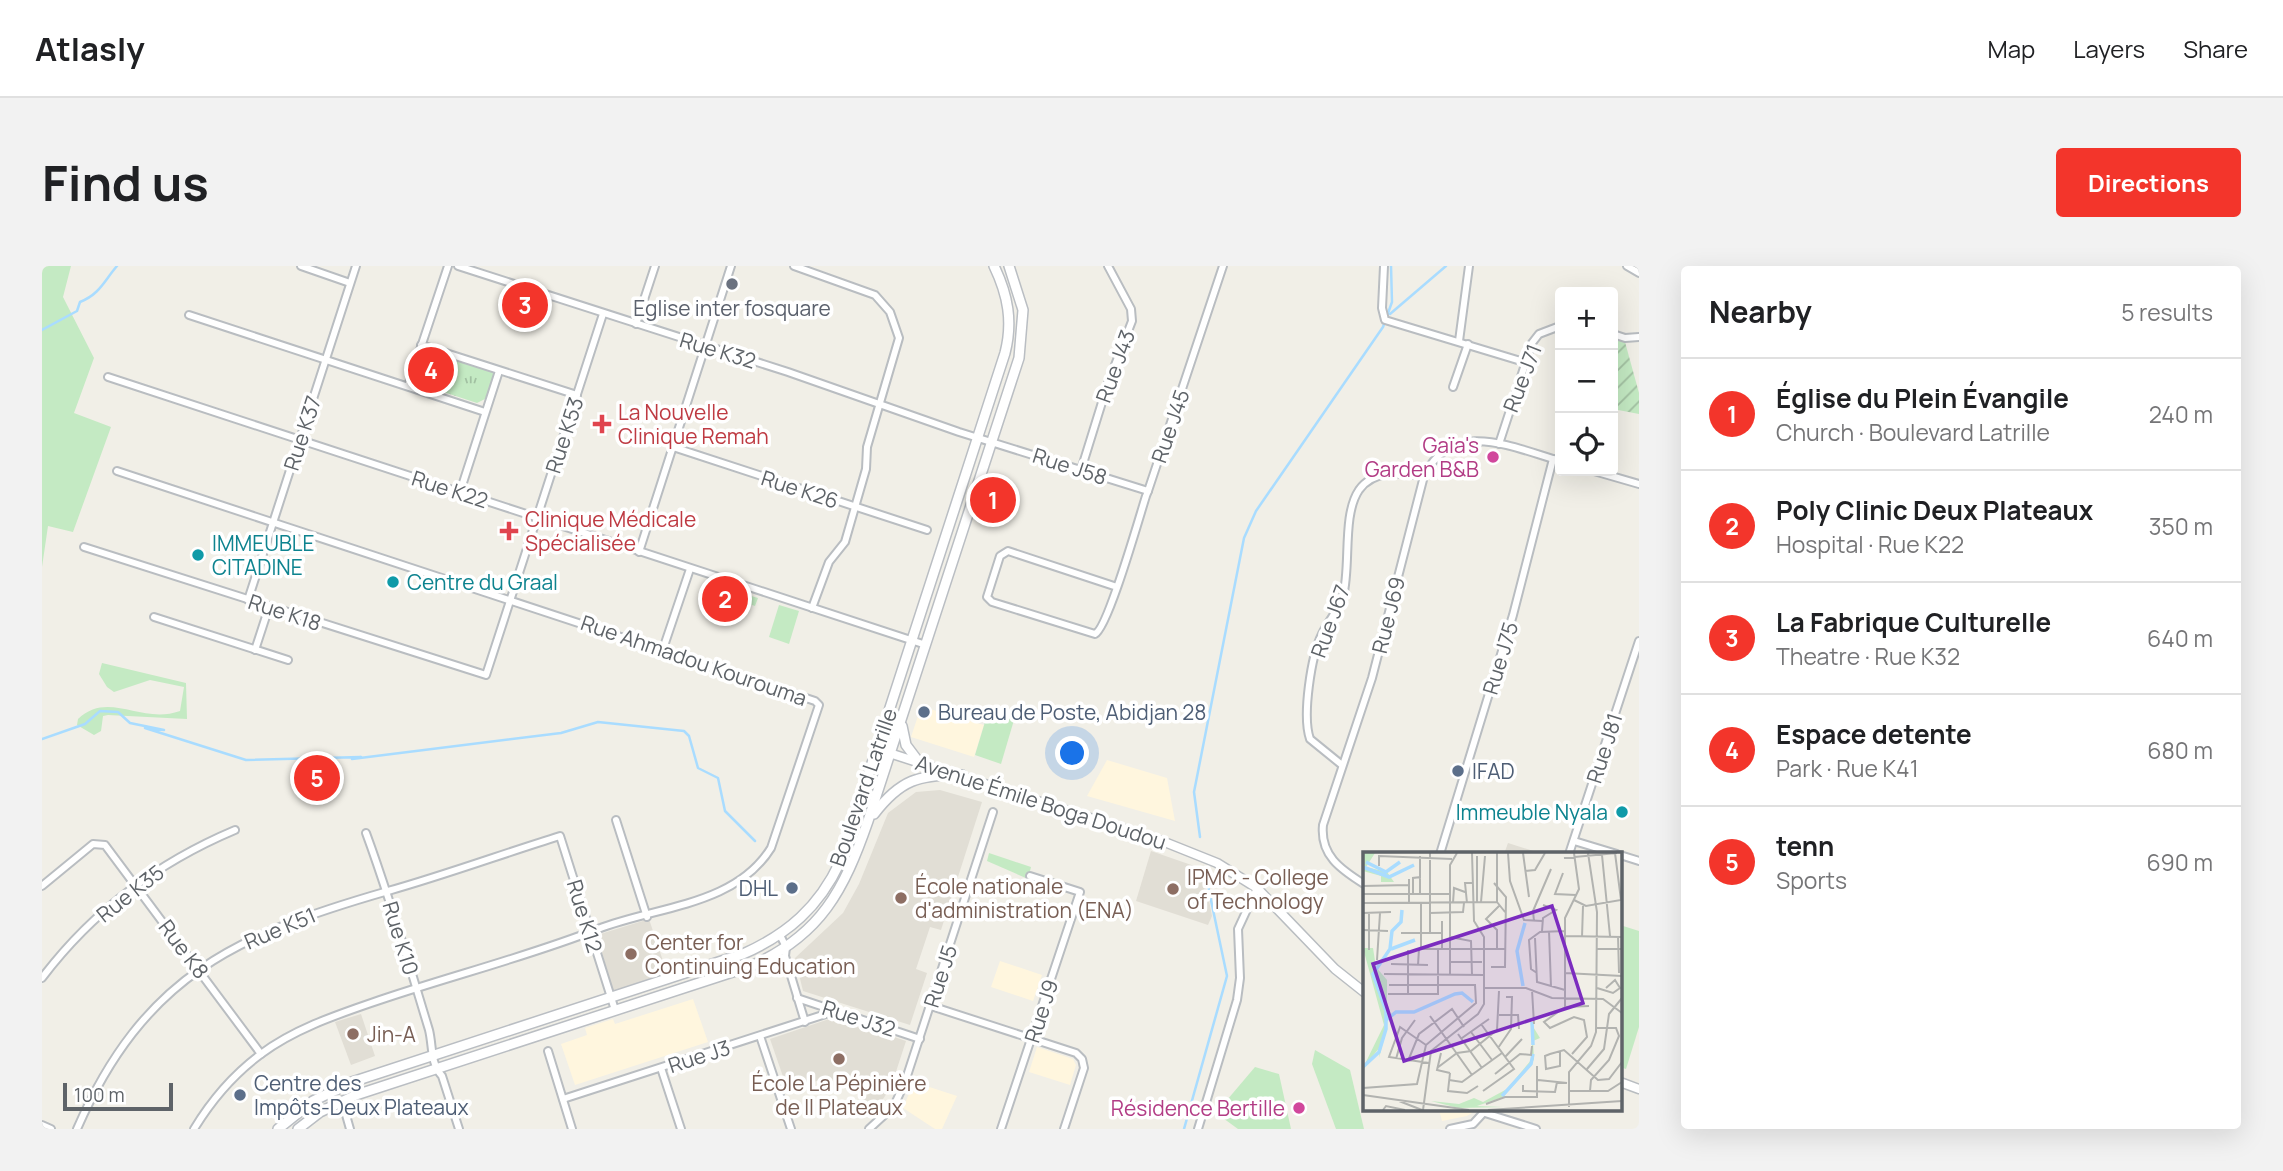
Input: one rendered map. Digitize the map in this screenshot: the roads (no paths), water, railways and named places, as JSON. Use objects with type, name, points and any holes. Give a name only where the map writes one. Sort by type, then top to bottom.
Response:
[{"type":"main road","name":"Boulevard Latrille","points":[[278,1129],[299,1111],[331,1091],[435,1051],[743,954],[776,938],[803,916],[832,879],[1000,372],[1010,327],[1007,298],[994,266]]},
{"type":"main road","name":"Boulevard Latrille","points":[[298,1129],[341,1102],[751,966],[783,952],[816,923],[840,892],[868,821],[1022,342],[1023,310],[1009,266]]},
{"type":"main road","points":[[901,720],[904,740],[918,761]]},
{"type":"main road","points":[[868,821],[886,799],[908,782],[933,774],[962,775]]},
{"type":"street","points":[[301,266],[350,283]]},
{"type":"street","name":"Rue K37","points":[[248,600],[356,266]]},
{"type":"street","points":[[408,386],[449,266]]},
{"type":"street","name":"Rue K32","points":[[458,266],[472,268],[977,438]]},
{"type":"street","points":[[636,324],[655,266]]},
{"type":"street","points":[[639,552],[731,266]]},
{"type":"street","points":[[794,266],[863,288],[880,298],[890,312],[899,338],[867,447],[866,469],[845,542],[829,562],[812,608]]},
{"type":"street","name":"Rue J43","points":[[1081,470],[1108,383],[1132,321],[1131,309],[1108,266]]},
{"type":"street","name":"Rue J45","points":[[1116,587],[1008,551],[1000,555],[987,597],[992,602],[1095,634],[1102,630],[1223,266]]},
{"type":"street","points":[[1384,266],[1382,308],[1385,320],[1524,362]]},
{"type":"street","points":[[1460,341],[1469,266]]},
{"type":"street","points":[[1627,266],[1639,274]]},
{"type":"street","name":"Rue K53","points":[[486,676],[603,314]]},
{"type":"street","points":[[189,315],[485,412]]},
{"type":"street","name":"Rue J71","points":[[1499,444],[1524,362],[1539,334],[1555,328]]},
{"type":"street","points":[[1618,336],[1639,337]]},
{"type":"street","points":[[1453,387],[1468,344]]},
{"type":"street","points":[[421,345],[577,395]]},
{"type":"street","points":[[460,492],[499,371]]},
{"type":"street","name":"Rue K22","points":[[108,377],[926,645]]},
{"type":"street","name":"Rue J58","points":[[977,438],[1148,491]]},
{"type":"street","name":"Rue J69","points":[[1363,883],[1338,865],[1321,841],[1323,825],[1372,678],[1424,476],[1431,462],[1446,447],[1462,442],[1499,444],[1555,459]]},
{"type":"street","name":"Rue K26","points":[[673,447],[927,530]]},
{"type":"street","name":"Rue J75","points":[[1441,852],[1555,467]]},
{"type":"street","name":"Rue Ahmadou Kourouma","points":[[117,471],[663,649],[816,701],[819,705],[779,831],[762,863],[735,885],[647,917],[416,987],[312,1025],[261,1054],[218,1096],[194,1129]]},
{"type":"street","name":"Rue J67","points":[[1342,765],[1310,739],[1307,721],[1317,645],[1342,597],[1353,505],[1359,491],[1370,479],[1383,474],[1424,476]]},
{"type":"street","points":[[1611,476],[1639,484]]},
{"type":"street","name":"Rue K18","points":[[84,547],[486,676]]},
{"type":"street","points":[[663,649],[690,569]]},
{"type":"street","points":[[717,594],[722,579]]},
{"type":"street","points":[[256,650],[269,607]]},
{"type":"street","points":[[154,617],[288,660]]},
{"type":"street","name":"Rue J81","points":[[1570,852],[1639,641]]},
{"type":"street","name":"Avenue Émile Boga Doudou","points":[[877,748],[1198,853],[1257,888],[1335,968],[1363,991]]},
{"type":"street","name":"Rue J5","points":[[869,1129],[894,1106],[920,1039],[993,812]]},
{"type":"street","points":[[617,820],[647,917]]},
{"type":"street","name":"Rue K35","points":[[42,978],[80,934],[137,885],[187,852],[235,830]]},
{"type":"street","name":"Rue K10","points":[[366,833],[387,891],[459,1129]]},
{"type":"street","name":"Rue K51","points":[[77,1129],[93,1091],[130,1036],[149,1013],[200,969],[270,930],[307,915],[560,836]]},
{"type":"street","name":"Rue K12","points":[[560,836],[615,1010]]},
{"type":"street","points":[[1574,841],[1609,852]]},
{"type":"street","name":"Rue K8","points":[[42,886],[93,844],[105,845],[261,1054]]},
{"type":"street","points":[[1622,856],[1639,861]]},
{"type":"street","name":"Rue J9","points":[[1001,1129],[1080,892],[1030,876]]},
{"type":"street","points":[[1198,1129],[1237,1000],[1240,978],[1238,929],[1257,888]]},
{"type":"street","name":"Rue J32","points":[[776,938],[805,1022]]},
{"type":"street","name":"Rue J32","points":[[797,998],[920,1039]]},
{"type":"street","points":[[931,1006],[1076,1053],[1083,1059],[1084,1068],[1064,1129]]},
{"type":"street","name":"Rue J3","points":[[563,1100],[835,1011]]},
{"type":"street","points":[[760,1036],[791,1129]]},
{"type":"street","points":[[548,1051],[572,1129]]},
{"type":"street","points":[[662,1068],[681,1129]]},
{"type":"street","points":[[1622,1083],[1639,1089]]},
{"type":"street","points":[[341,1102],[350,1129]]},
{"type":"street","points":[[1450,1129],[1473,1124],[1485,1112]]},
{"type":"street","points":[[1489,1112],[1536,1129]]},
{"type":"street","points":[[42,1125],[51,1129]]},
{"type":"waterway","points":[[42,330],[77,311],[80,302],[97,291],[117,266]]},
{"type":"waterway","points":[[1200,837],[1194,792],[1244,538],[1256,511],[1383,327],[1392,302],[1391,266]]},
{"type":"waterway","points":[[1390,314],[1446,266]]},
{"type":"waterway","points":[[42,739],[85,724],[100,711],[118,712],[130,723],[164,730],[145,728],[246,760],[361,757],[352,759],[561,733],[598,722],[684,731],[689,736],[698,768],[718,778],[725,811],[755,841]]},
{"type":"waterway","points":[[1184,1129],[1227,976],[1208,886]]},
{"type":"place","name":"Eglise inter fosquare","points":[[732,284]]},
{"type":"place","name":"La Fabrique Culturelle","points":[[525,305]]},
{"type":"place","name":"Espace detente","points":[[431,370]]},
{"type":"place","name":"La Nouvelle Clinique Remah","points":[[602,424]]},
{"type":"place","name":"Gaïa's Garden B&B","points":[[1493,457]]},
{"type":"place","name":"Église du Plein Évangile","points":[[993,500]]},
{"type":"place","name":"Clinique Médicale Spécialisée","points":[[509,531]]},
{"type":"place","name":"IMMEUBLE CITADINE","points":[[198,555]]},
{"type":"place","name":"Centre du Graal","points":[[393,582]]},
{"type":"place","name":"Poly Clinic Deux Plateaux","points":[[725,599]]},
{"type":"place","name":"Bureau de Poste, Abidjan 28","points":[[924,712]]},
{"type":"place","name":"IFAD","points":[[1458,771]]},
{"type":"place","name":"tenn","points":[[317,778]]},
{"type":"place","name":"Immeuble Nyala","points":[[1622,812]]},
{"type":"place","name":"DHL","points":[[792,888]]},
{"type":"place","name":"IPMC - College of Technology","points":[[1173,889]]},
{"type":"place","name":"École nationale d'administration (ENA)","points":[[901,898]]},
{"type":"place","name":"Center for Continuing Education","points":[[631,954]]},
{"type":"place","name":"Jin-A","points":[[353,1034]]},
{"type":"place","name":"École La Pépinière de II Plateaux","points":[[839,1059]]},
{"type":"place","name":"Centre des Impôts-Deux Plateaux","points":[[240,1095]]},
{"type":"place","name":"Résidence Bertille","points":[[1299,1108]]}]
